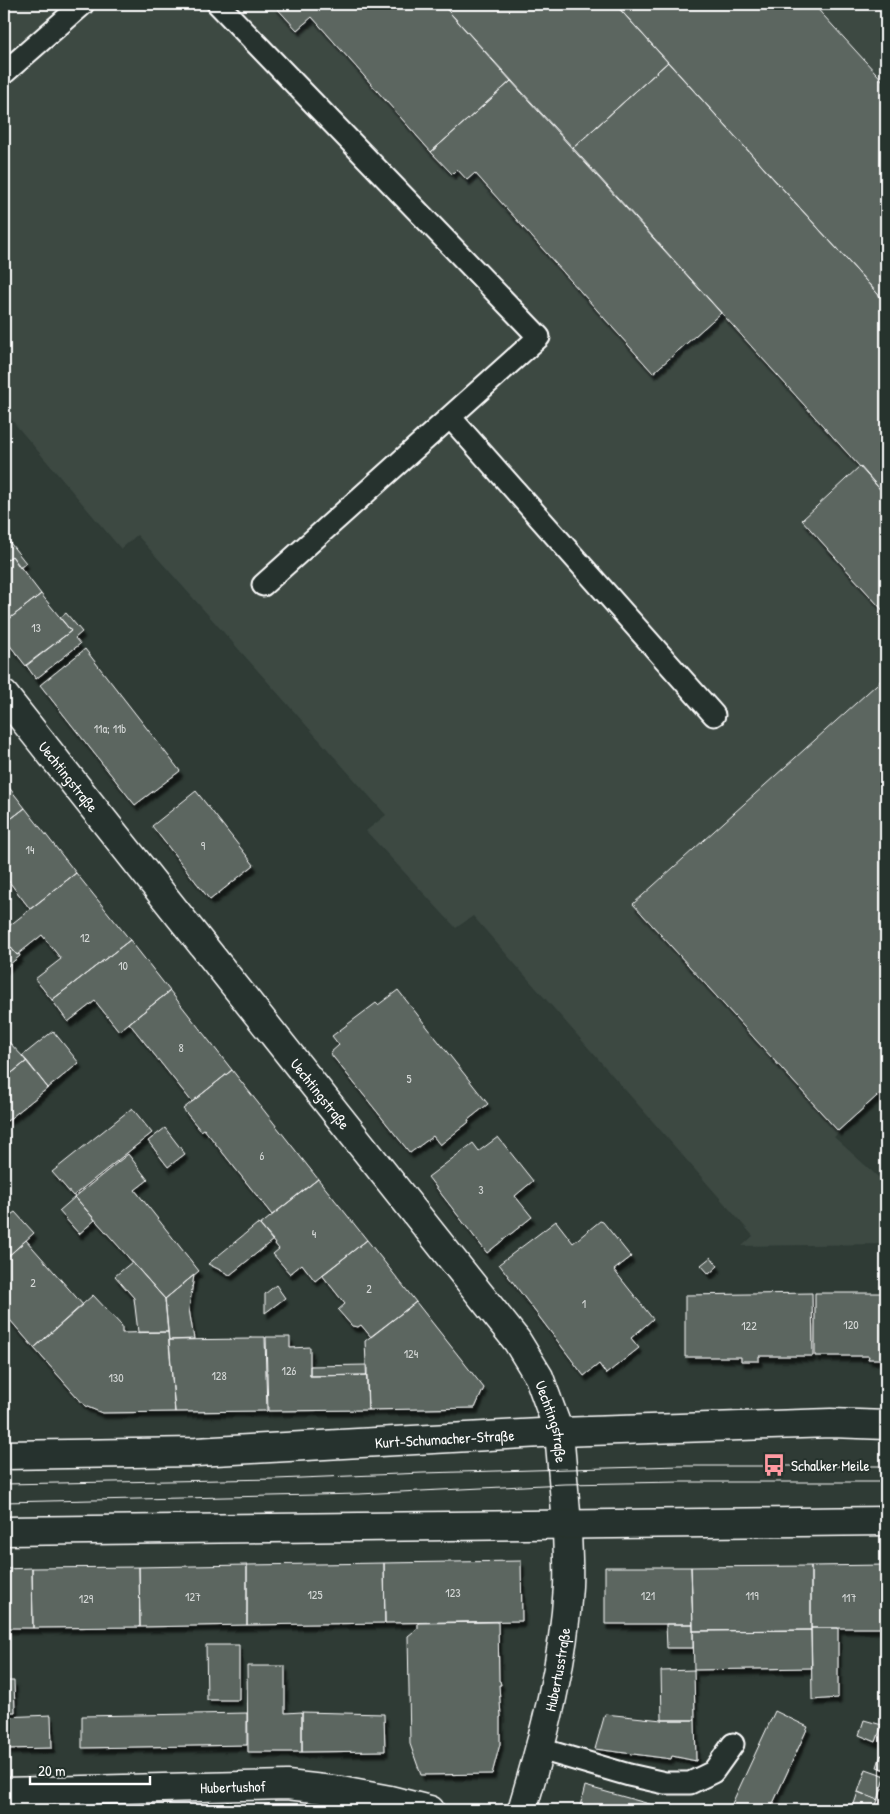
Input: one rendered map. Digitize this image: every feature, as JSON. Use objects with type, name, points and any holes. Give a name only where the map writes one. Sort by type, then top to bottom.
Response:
[{"type":"main road","name":"Uechtingstraße","points":[[4,695],[517,1341],[539,1377],[559,1432],[567,1524]]},
{"type":"main road","name":"Kurt-Schumacher-Straße","points":[[4,1454],[196,1452],[559,1432],[886,1424]]},
{"type":"main road","points":[[4,1531],[886,1521]]},
{"type":"main road","name":"Hubertusstraße","points":[[522,1810],[540,1749],[557,1678],[564,1632],[568,1584],[567,1524]]},
{"type":"main road","name":"Hubertushof","points":[[4,1792],[287,1785],[390,1800],[430,1810]]},
{"type":"lane","points":[[4,73],[83,4]]},
{"type":"lane","points":[[218,4],[539,337],[263,586]]},
{"type":"lane","points":[[450,417],[714,714]]},
{"type":"lane","points":[[540,1749],[629,1775],[665,1783],[690,1783],[712,1772],[733,1744]]},
{"type":"shaded area","points":[[4,4],[886,4],[886,1090],[834,1137],[886,1184],[886,1244],[742,1246],[753,1236],[473,916],[456,928],[366,831],[386,815],[137,535],[121,549],[4,411]]},
{"type":"building","points":[[273,4],[442,4],[511,81],[431,152],[312,17],[297,30]]},
{"type":"building","points":[[442,4],[615,4],[668,62],[573,148]]},
{"type":"building","points":[[615,4],[813,4],[886,84],[886,303]]},
{"type":"building","points":[[668,62],[886,303],[886,496],[573,148]]},
{"type":"building","points":[[511,81],[721,313],[653,373],[475,173],[467,180],[457,169],[452,174],[431,152]]},
{"type":"building","points":[[860,466],[886,496],[886,614],[802,520]]},
{"type":"building","points":[[7,539],[26,563],[20,568],[12,556],[4,562],[4,542]]},
{"type":"building","points":[[12,556],[41,594],[4,623],[4,562]]},
{"type":"building","points":[[41,594],[71,631],[26,666],[4,638],[4,623]]},
{"type":"building","points":[[66,613],[82,632],[75,638],[80,644],[36,679],[26,665],[71,631],[60,618]]},
{"type":"building","points":[[85,649],[180,771],[135,805],[40,685]]},
{"type":"building","points":[[886,676],[886,1088],[838,1131],[633,904]]},
{"type":"building","points":[[4,781],[25,808],[4,824]]},
{"type":"building","points":[[196,791],[254,865],[210,900],[152,826]]},
{"type":"building","points":[[25,808],[76,873],[30,909],[4,875],[4,824]]},
{"type":"building","points":[[76,873],[130,940],[52,1000],[35,979],[61,959],[42,935],[17,955],[4,939],[4,930]]},
{"type":"building","points":[[4,939],[20,956],[4,969]]},
{"type":"building","points":[[130,940],[170,991],[119,1031],[95,1001],[68,1022],[52,1000]]},
{"type":"building","points":[[398,990],[488,1104],[440,1145],[433,1136],[410,1153],[330,1053],[339,1045],[332,1036],[376,1003],[378,1005]]},
{"type":"building","points":[[170,991],[232,1070],[192,1102],[129,1023]]},
{"type":"building","points":[[53,1031],[79,1063],[48,1088],[22,1056]]},
{"type":"building","points":[[6,1039],[27,1061],[4,1079],[4,1041]]},
{"type":"building","points":[[27,1061],[48,1088],[7,1121],[4,1118],[4,1079]]},
{"type":"building","points":[[232,1070],[318,1179],[272,1215],[204,1129],[201,1131],[183,1109]]},
{"type":"building","points":[[132,1108],[152,1133],[73,1196],[52,1172]]},
{"type":"building","points":[[165,1128],[185,1154],[168,1167],[148,1141]]},
{"type":"building","points":[[498,1137],[533,1181],[515,1196],[532,1217],[487,1253],[428,1177],[473,1143],[479,1151]]},
{"type":"building","points":[[128,1154],[148,1180],[135,1190],[199,1271],[165,1299],[75,1197]]},
{"type":"building","points":[[318,1179],[367,1240],[315,1281],[302,1264],[290,1274],[273,1254],[279,1249],[260,1225]]},
{"type":"building","points":[[75,1197],[95,1220],[79,1234],[59,1211]]},
{"type":"building","points":[[4,1211],[9,1216],[15,1212],[34,1233],[4,1260]]},
{"type":"building","points":[[556,1221],[573,1243],[600,1221],[603,1222],[631,1257],[614,1270],[653,1319],[631,1338],[639,1348],[606,1374],[599,1364],[584,1376],[499,1264]]},
{"type":"building","points":[[257,1224],[273,1240],[230,1275],[208,1264]]},
{"type":"building","points":[[26,1240],[83,1305],[34,1348],[4,1313],[4,1260]]},
{"type":"building","points":[[367,1240],[416,1302],[371,1337],[361,1325],[358,1327],[352,1326],[338,1310],[345,1304],[322,1275]]},
{"type":"building","points":[[711,1257],[718,1266],[709,1274],[701,1265]]},
{"type":"building","points":[[132,1262],[165,1299],[168,1332],[138,1332],[134,1298],[115,1276]]},
{"type":"building","points":[[194,1275],[189,1309],[194,1339],[169,1340],[165,1299]]},
{"type":"building","points":[[276,1285],[285,1298],[265,1313],[265,1294]]},
{"type":"building","points":[[812,1293],[813,1356],[759,1356],[759,1361],[741,1361],[741,1357],[685,1357],[685,1295]]},
{"type":"building","points":[[815,1293],[886,1293],[885,1359],[868,1359],[869,1356],[815,1356]]},
{"type":"building","points":[[93,1295],[122,1326],[122,1333],[168,1332],[175,1412],[102,1413],[85,1406],[34,1348]]},
{"type":"building","points":[[416,1302],[484,1388],[475,1408],[368,1410],[365,1341]]},
{"type":"building","points":[[250,1337],[265,1337],[267,1411],[175,1412],[169,1340],[250,1339]]},
{"type":"building","points":[[266,1337],[290,1337],[290,1348],[310,1347],[310,1376],[367,1375],[368,1410],[268,1411]]},
{"type":"building","points":[[367,1365],[367,1375],[310,1376],[310,1366]]},
{"type":"building","points":[[521,1561],[522,1621],[385,1623],[384,1563]]},
{"type":"building","points":[[384,1563],[385,1623],[247,1625],[247,1565]]},
{"type":"building","points":[[247,1565],[247,1625],[140,1627],[139,1567]]},
{"type":"building","points":[[886,1565],[886,1628],[811,1628],[811,1566]]},
{"type":"building","points":[[811,1566],[811,1630],[693,1631],[691,1567]]},
{"type":"building","points":[[139,1567],[140,1627],[33,1628],[32,1568]]},
{"type":"building","points":[[605,1567],[691,1567],[693,1624],[605,1624]]},
{"type":"building","points":[[32,1568],[33,1628],[4,1628],[4,1569]]},
{"type":"building","points":[[498,1622],[499,1681],[501,1685],[499,1685],[500,1744],[492,1774],[421,1775],[410,1744],[408,1636],[418,1628],[418,1623]]},
{"type":"building","points":[[666,1624],[693,1624],[693,1648],[667,1648]]},
{"type":"building","points":[[811,1628],[838,1628],[838,1698],[812,1700]]},
{"type":"building","points":[[811,1630],[812,1668],[694,1670],[693,1631]]},
{"type":"building","points":[[206,1645],[239,1645],[239,1700],[207,1700]]},
{"type":"building","points":[[247,1666],[285,1666],[285,1713],[302,1712],[302,1752],[248,1752]]},
{"type":"building","points":[[694,1670],[695,1720],[662,1720],[661,1671]]},
{"type":"building","points":[[4,1681],[14,1681],[15,1712],[4,1712]]},
{"type":"building","points":[[775,1711],[808,1727],[770,1810],[729,1810]]},
{"type":"building","points":[[302,1712],[384,1714],[385,1751],[302,1752]]},
{"type":"building","points":[[247,1713],[247,1745],[82,1748],[82,1716]]},
{"type":"building","points":[[605,1714],[662,1720],[695,1720],[696,1761],[672,1756],[671,1759],[595,1749]]},
{"type":"building","points":[[51,1715],[52,1748],[4,1749],[4,1717]]},
{"type":"building","points":[[864,1720],[882,1725],[876,1742],[859,1735]]},
{"type":"building","points":[[881,1755],[886,1757],[886,1770],[877,1767]]},
{"type":"building","points":[[866,1769],[886,1776],[878,1800],[858,1792]]},
{"type":"building","points":[[585,1786],[671,1810],[579,1810]]},
{"type":"building","points":[[858,1792],[878,1800],[874,1810],[852,1810]]},
{"type":"tram line","points":[[4,1484],[276,1479],[680,1466],[886,1466]]},
{"type":"tram line","points":[[4,1502],[359,1494],[564,1484],[886,1482]]},
{"type":"place","name":"Schalker Meile","points":[[774,1465]]}]
